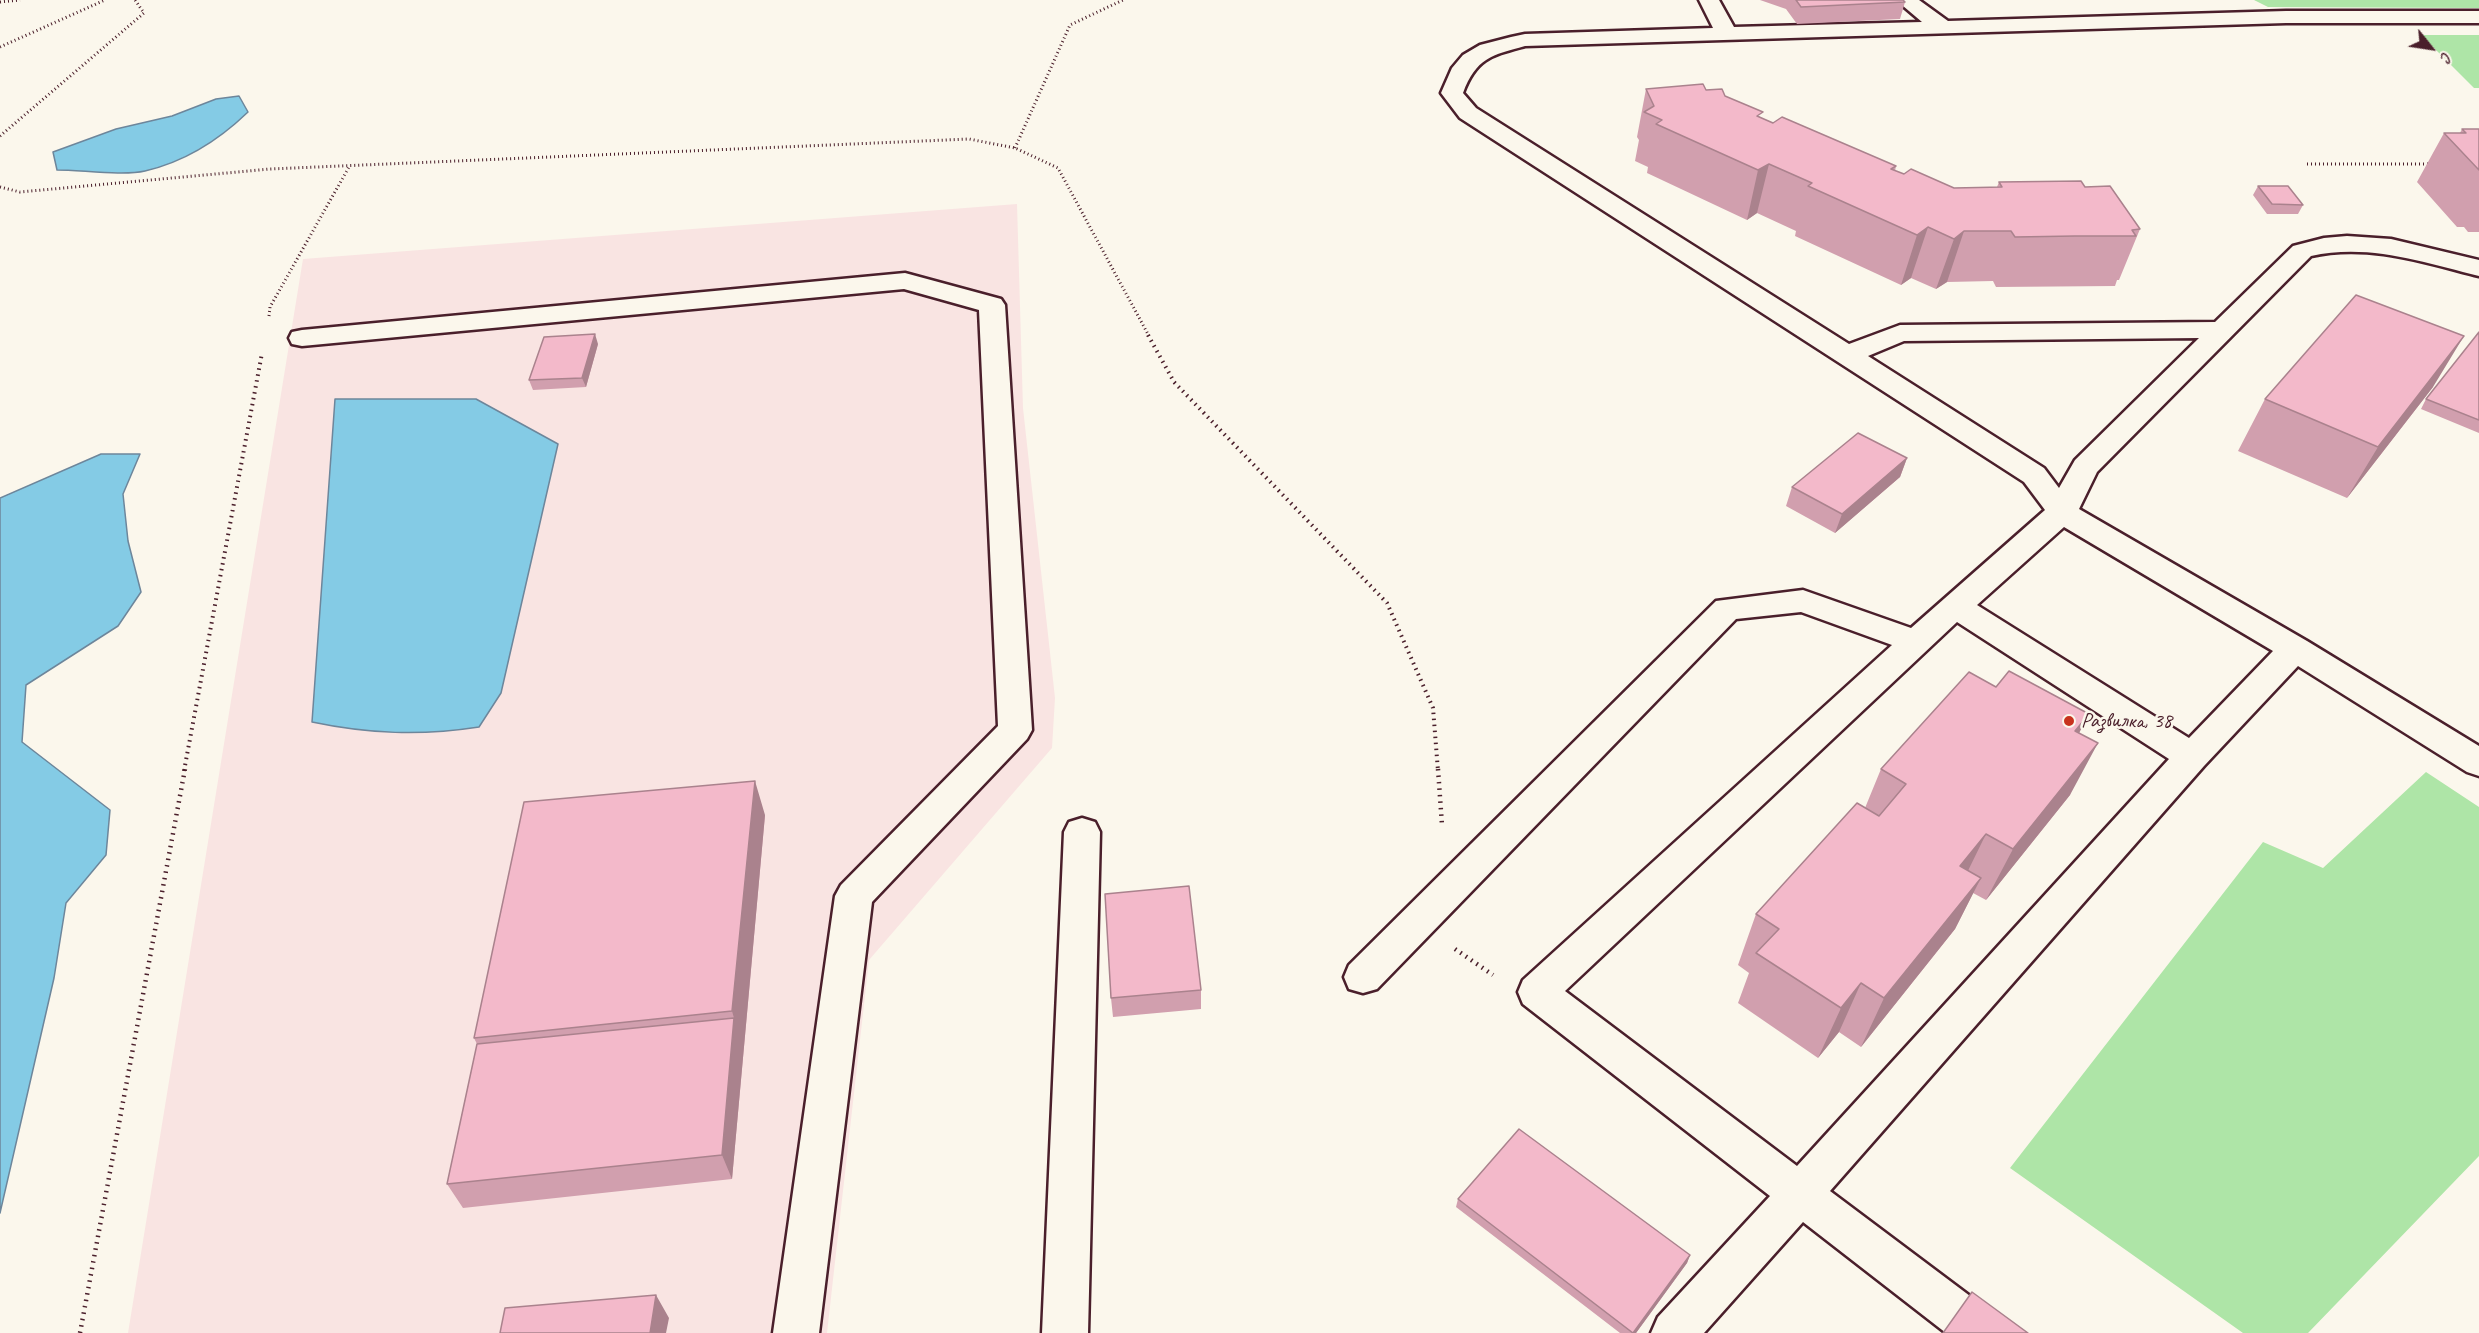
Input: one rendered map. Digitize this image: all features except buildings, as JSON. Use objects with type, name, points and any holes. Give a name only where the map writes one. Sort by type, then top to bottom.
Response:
[{"type":"street","points":[[1709,0],[1727,34]]},
{"type":"street","points":[[1906,0],[1943,27]]},
{"type":"street","points":[[2188,0],[2208,20]]},
{"type":"street","points":[[2479,17],[2208,20],[1525,40],[1482,51],[1459,70],[1452,93],[1468,114],[2034,475],[2062,512],[2295,649],[2479,763]]},
{"type":"street","points":[[1982,1333],[1537,992],[1955,606],[2062,512],[2085,467],[2290,260],[2302,251],[2317,246],[2390,245],[2479,268]]},
{"type":"street","points":[[302,338],[905,281],[992,305],[1015,729],[854,896],[796,1333]]},
{"type":"street","points":[[1847,355],[1900,333],[2221,330]]},
{"type":"street","points":[[1363,977],[1727,609],[1803,601],[1916,642]]},
{"type":"street","points":[[1955,606],[2192,757]]},
{"type":"street","points":[[1674,1333],[2192,757],[2295,649]]},
{"type":"street","points":[[1065,1333],[1082,832]]},
{"type":"path","points":[[0,2],[20,0]]},
{"type":"path","points":[[0,47],[105,0]]},
{"type":"path","points":[[0,136],[144,13],[135,0]]},
{"type":"path","points":[[1015,148],[1071,25],[1123,0]]},
{"type":"path","points":[[2307,164],[2433,164]]},
{"type":"path","points":[[268,319],[270,307],[349,166]]},
{"type":"path","points":[[80,1333],[264,342]]},
{"type":"path","points":[[1417,923],[1502,981]]},
{"type":"shaded area","points":[[1017,204],[1023,408],[1055,698],[1052,748],[869,960],[827,1333],[128,1333],[303,259]]},
{"type":"green space","points":[[2254,0],[2479,0],[2479,8],[2268,7]]},
{"type":"green space","points":[[2421,35],[2479,35],[2479,88],[2474,88]]},
{"type":"green space","points":[[2426,772],[2479,807],[2479,1156],[2308,1333],[2243,1333],[2010,1168],[2263,842],[2323,868]]},
{"type":"water","points":[[239,96],[248,112],[213,140],[174,162],[136,172],[57,170],[53,152],[116,129],[172,116],[216,99]]},
{"type":"water","points":[[335,399],[476,399],[558,444],[501,693],[479,727],[416,733],[354,729],[312,722]]},
{"type":"water","points":[[101,454],[140,454],[123,494],[128,541],[141,592],[118,626],[26,685],[22,742],[110,810],[106,855],[66,903],[54,978],[0,1213],[0,498]]},
{"type":"place","name":"Развилка, 38","points":[[2069,721]]}]
